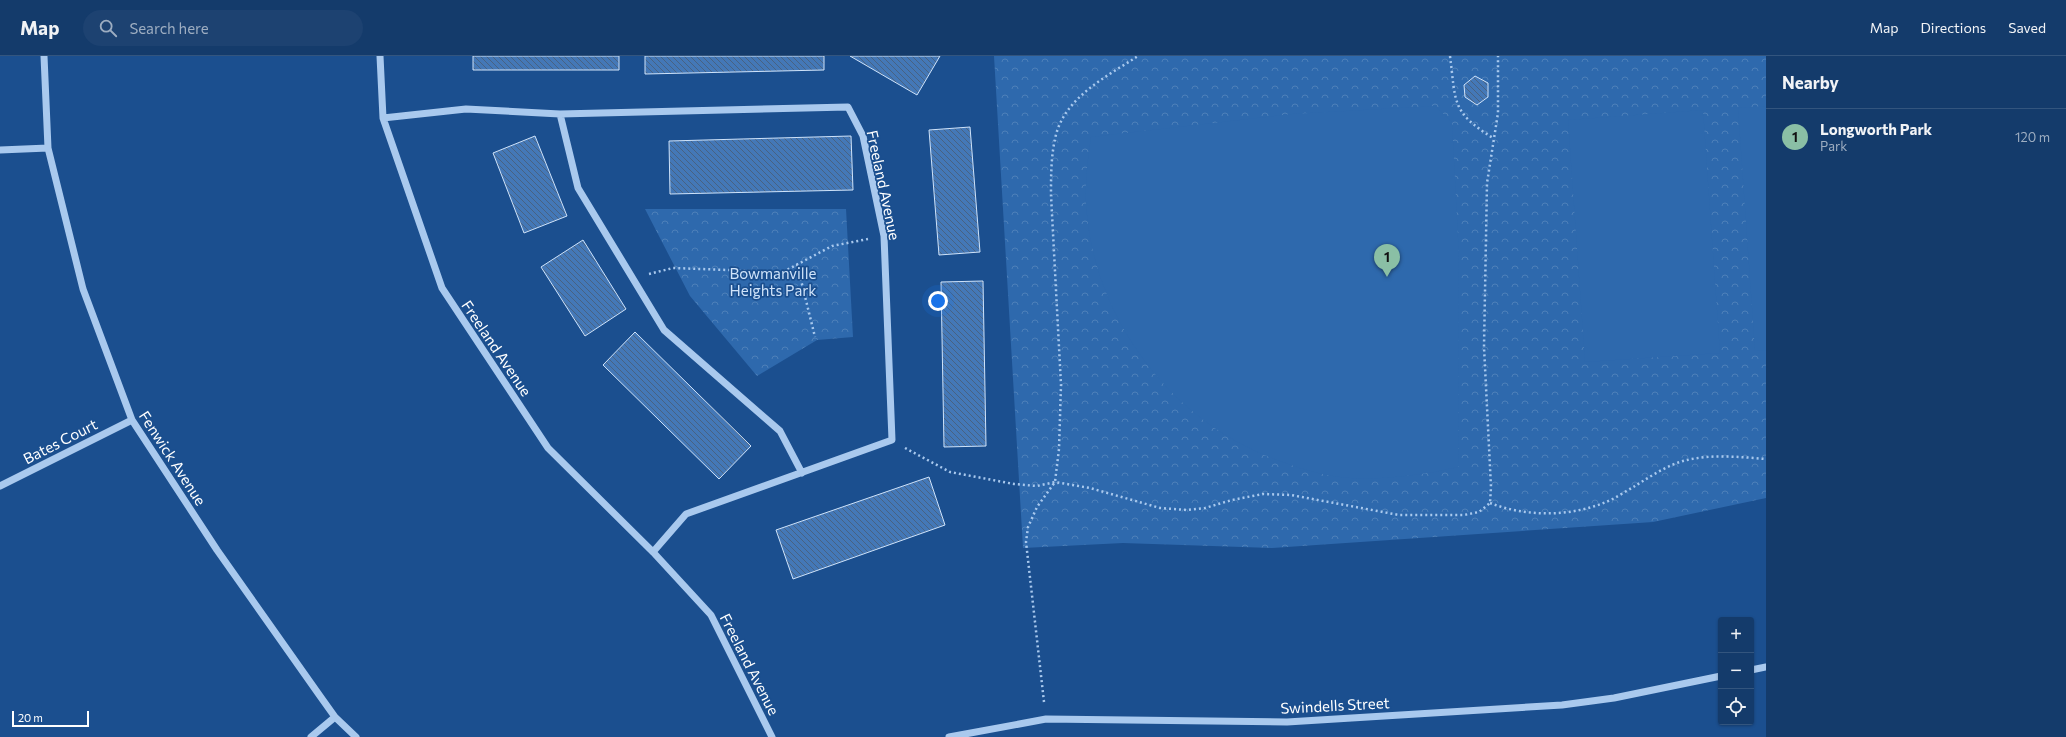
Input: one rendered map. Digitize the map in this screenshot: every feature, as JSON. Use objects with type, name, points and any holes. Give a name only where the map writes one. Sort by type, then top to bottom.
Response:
[{"type":"street","name":"Fenwick Avenue","points":[[44,56],[48,148],[83,289],[132,420],[217,550],[335,717],[356,737]]},
{"type":"street","name":"Freeland Avenue","points":[[380,56],[383,118],[442,288],[548,448],[653,552],[711,615],[772,737]]},
{"type":"street","name":"Freeland Avenue","points":[[383,118],[466,109],[560,114],[848,107],[863,136],[884,236],[892,440]]},
{"type":"street","points":[[560,114],[578,188],[664,330],[780,431],[802,473]]},
{"type":"street","points":[[0,150],[48,148]]},
{"type":"street","name":"Bates Court","points":[[0,486],[132,420]]},
{"type":"street","points":[[653,552],[686,514],[892,440]]},
{"type":"street","points":[[1754,669],[1766,667]]},
{"type":"street","name":"Swindells Street","points":[[949,737],[1046,719],[1287,722],[1562,704],[1614,698],[1718,677]]},
{"type":"street","points":[[311,737],[335,717]]},
{"type":"path","points":[[1046,719],[1026,542],[1028,527],[1037,507],[1056,482],[1059,449],[1061,385],[1051,195],[1051,165],[1055,138],[1062,119],[1074,102],[1096,84],[1138,56]]},
{"type":"path","points":[[1450,56],[1456,100],[1464,117],[1493,138]]},
{"type":"path","points":[[892,440],[950,472],[1014,484],[1037,486],[1056,482],[1090,488],[1160,508],[1187,510],[1205,508],[1232,500],[1264,494],[1291,494],[1399,515],[1464,515],[1479,512],[1490,503],[1491,487],[1484,347],[1487,183],[1498,113],[1498,56]]},
{"type":"path","points":[[633,279],[674,268],[784,272],[832,246],[884,236]]},
{"type":"path","points":[[798,264],[815,337]]},
{"type":"path","points":[[1490,503],[1501,508],[1538,514],[1565,512],[1606,502],[1669,467],[1687,460],[1730,457],[1766,459]]},
{"type":"green space","points":[[994,56],[1766,56],[1766,498],[1653,522],[1272,548],[1123,543],[1023,548]]},
{"type":"green space","points":[[1435,106],[1452,122],[1459,257],[1458,467],[1418,475],[1390,478],[1339,477],[1282,462],[1260,453],[1226,435],[1195,413],[1167,387],[1142,357],[1121,325],[1105,290],[1093,253],[1087,215],[1086,176],[1091,137],[1292,114]]},
{"type":"green space","points":[[1766,106],[1766,350],[1755,351],[1738,108]]},
{"type":"green space","points":[[1703,110],[1720,353],[1585,362],[1568,120]]},
{"type":"green space","name":"Bowmanville Heights Park","points":[[645,209],[846,209],[853,337],[817,340],[757,376],[690,296]]},
{"type":"building","points":[[473,56],[619,56],[619,70],[473,70]]},
{"type":"building","points":[[645,56],[824,56],[824,70],[645,74]]},
{"type":"building","points":[[850,56],[940,56],[917,95]]},
{"type":"building","points":[[1475,76],[1488,83],[1488,97],[1477,105],[1465,97],[1464,85]]},
{"type":"building","points":[[970,127],[980,252],[939,255],[929,130]]},
{"type":"building","points":[[535,136],[567,216],[524,233],[493,153]]},
{"type":"building","points":[[851,136],[853,190],[670,194],[669,141]]},
{"type":"building","points":[[583,240],[626,309],[585,336],[541,267]]},
{"type":"building","points":[[983,281],[986,446],[944,447],[941,282]]},
{"type":"building","points":[[635,332],[751,446],[719,479],[603,365]]},
{"type":"building","points":[[929,477],[945,525],[793,579],[776,530]]},
{"type":"place","name":"Longworth Park","points":[[1387,277]]}]
